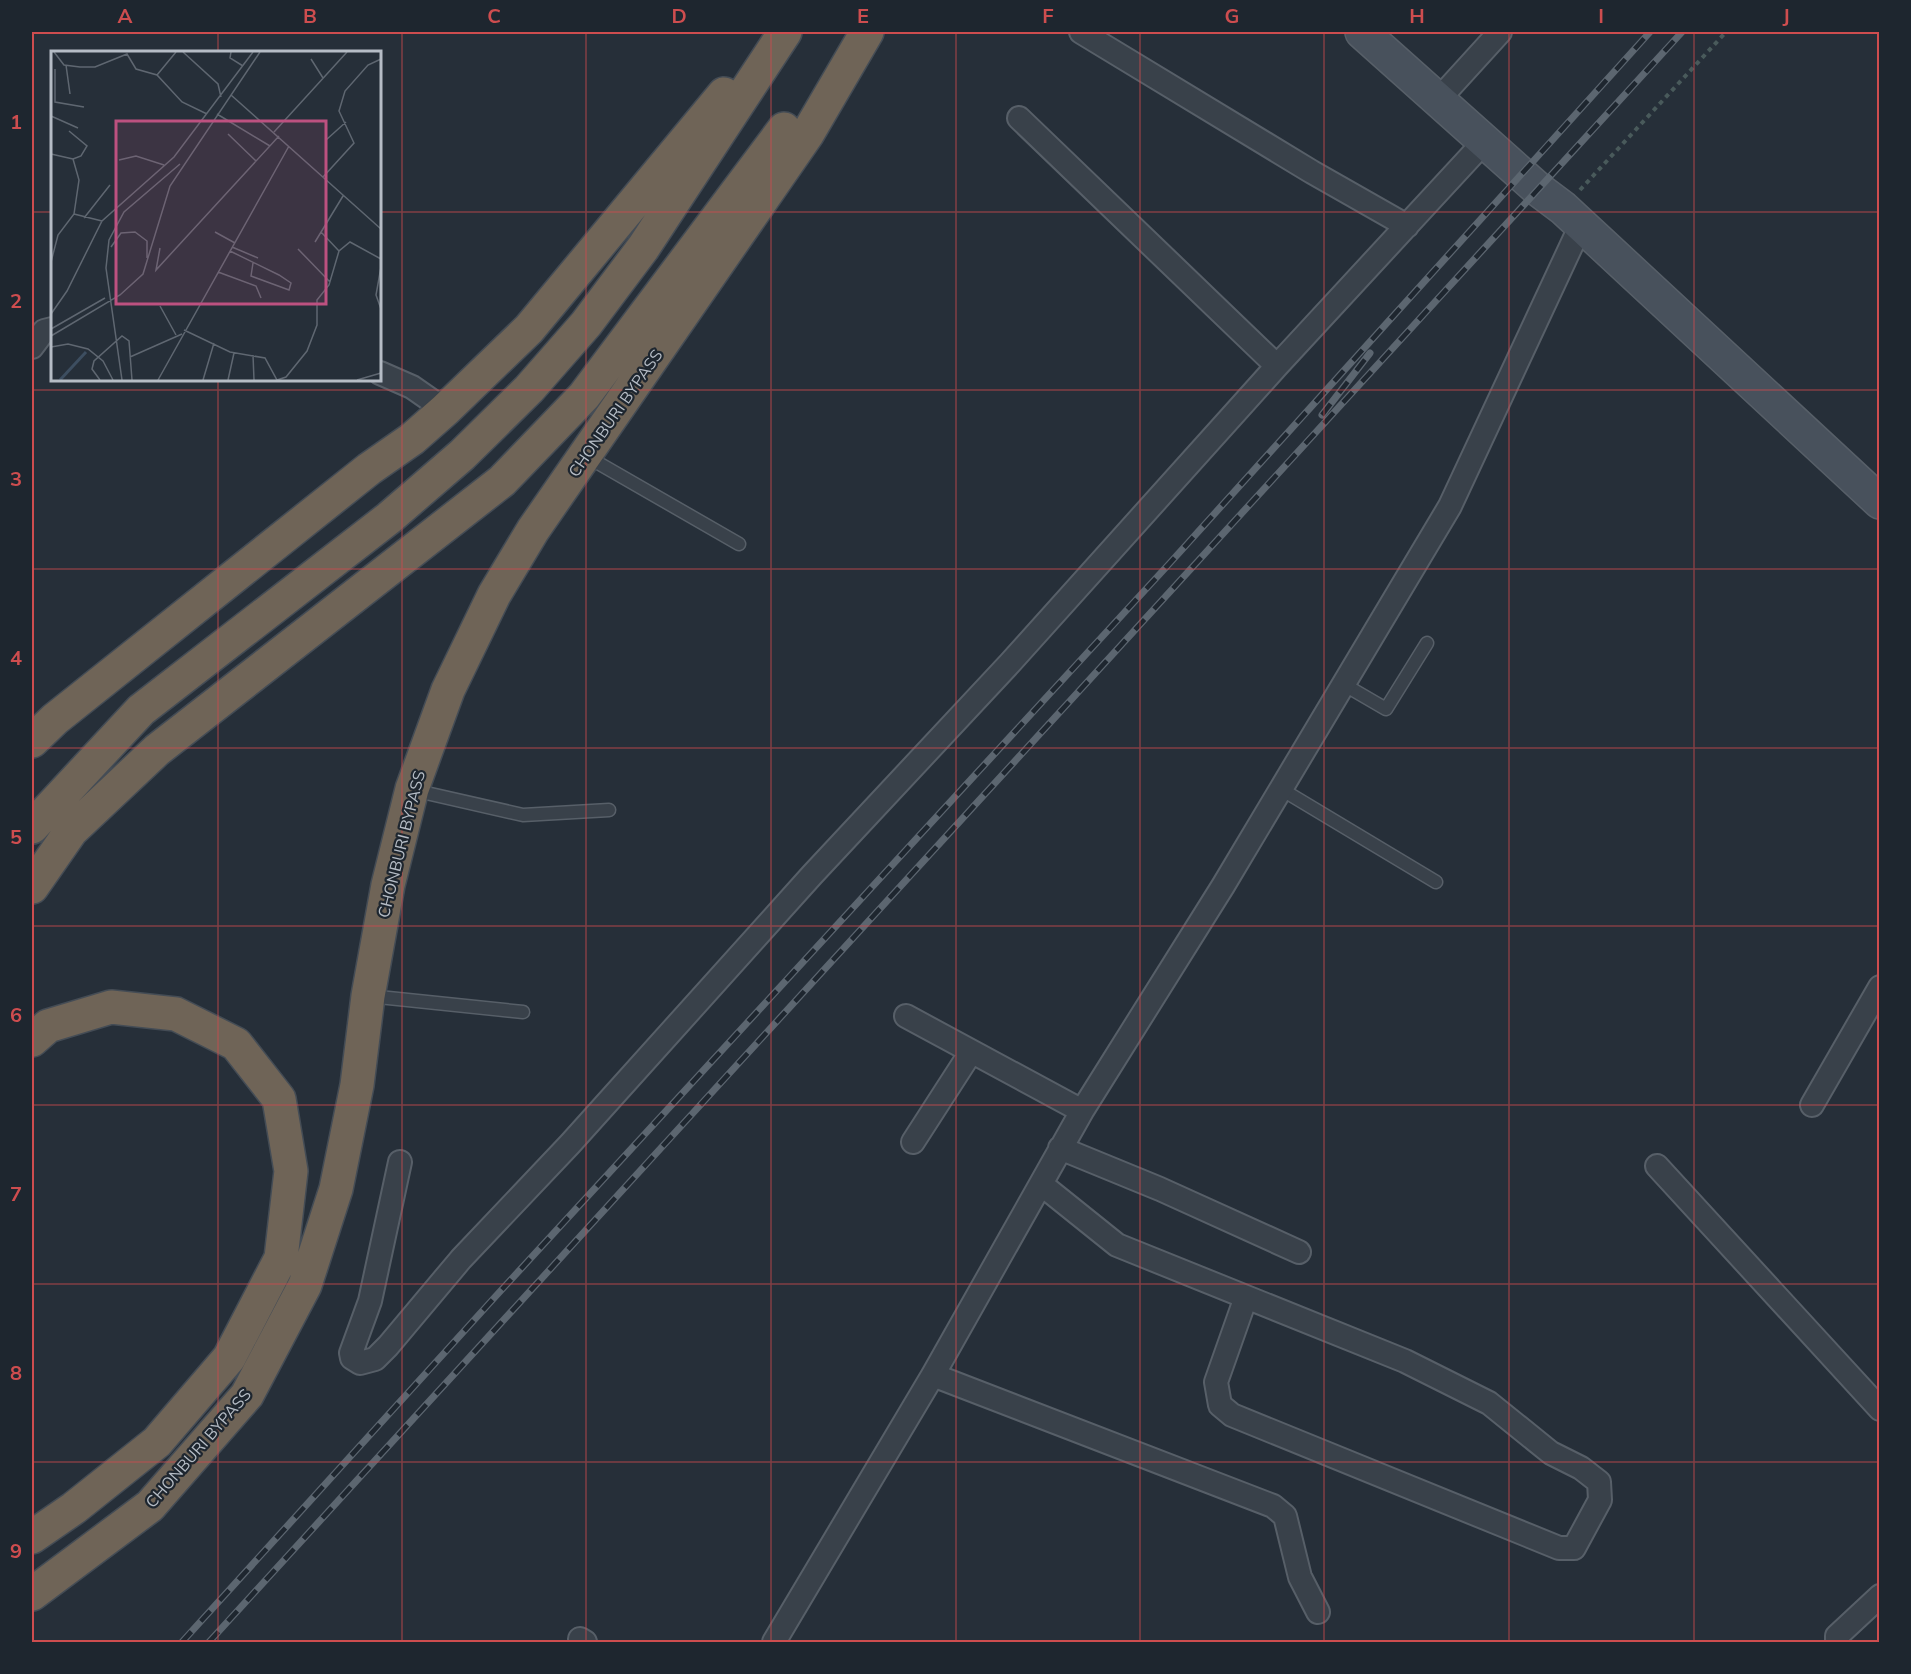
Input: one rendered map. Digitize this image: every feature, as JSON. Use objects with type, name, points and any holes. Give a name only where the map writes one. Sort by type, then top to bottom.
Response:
[{"type":"highway","points":[[32,741],[55,719],[215,590],[369,469],[412,439],[445,410],[529,329],[776,32]]},
{"type":"highway","points":[[32,827],[141,710],[389,518],[462,455],[529,389],[586,324],[643,248],[785,32]]},
{"type":"highway","points":[[32,887],[71,831],[157,750],[502,481],[584,396],[856,32]]},
{"type":"highway","name":"CHONBURI BYPASS","points":[[32,1594],[150,1506],[247,1395],[305,1285],[336,1189],[357,1084],[368,996],[388,885],[412,789],[448,690],[494,595],[533,530],[808,133],[867,32]]},
{"type":"highway","points":[[32,1040],[48,1026],[111,1007],[176,1014],[236,1044],[279,1099],[291,1171],[281,1257],[228,1359],[157,1442],[75,1508],[32,1537]]},
{"type":"street","points":[[1081,32],[1312,172],[1407,226]]},
{"type":"street","points":[[1362,32],[1572,217],[1880,502]]},
{"type":"street","points":[[1439,99],[1500,32]]},
{"type":"street","points":[[1019,118],[1277,366]]},
{"type":"street","points":[[400,1162],[370,1301],[351,1353],[352,1359],[360,1364],[375,1359],[388,1346],[461,1259],[570,1144],[812,875],[1010,663],[1277,366],[1485,141]]},
{"type":"street","points":[[774,1642],[933,1375],[1082,1111],[1281,789],[1450,506],[1572,217]]},
{"type":"street","points":[[32,347],[44,331],[51,329]]},
{"type":"street","points":[[381,373],[412,387],[445,410]]},
{"type":"street","points":[[1812,1105],[1873,1018],[1880,987]]},
{"type":"street","points":[[906,1016],[1082,1111]]},
{"type":"street","points":[[914,1142],[971,1052]]},
{"type":"street","points":[[1060,1148],[1161,1189],[1299,1251]]},
{"type":"street","points":[[1658,1166],[1880,1409]]},
{"type":"street","points":[[1041,1184],[1117,1245],[1246,1297],[1405,1362],[1489,1403],[1551,1454],[1581,1468],[1599,1482],[1600,1500],[1574,1548],[1559,1548],[1232,1415],[1220,1405],[1216,1382],[1246,1297]]},
{"type":"street","points":[[933,1375],[1273,1506],[1286,1516],[1300,1577],[1318,1612]]},
{"type":"street","points":[[1837,1642],[1837,1636],[1880,1596]]},
{"type":"lane","points":[[585,455],[739,544]]},
{"type":"lane","points":[[1343,684],[1386,709],[1427,643]]},
{"type":"lane","points":[[412,789],[523,815],[609,810]]},
{"type":"lane","points":[[1281,789],[1436,882]]},
{"type":"lane","points":[[368,996],[523,1012]]},
{"type":"path","points":[[1572,217],[1726,32]]},
{"type":"railway","points":[[182,1642],[495,1297],[1169,564],[1650,32]]},
{"type":"railway","points":[[209,1642],[1682,32]]},
{"type":"railway","points":[[1322,415],[1370,353]]}]
